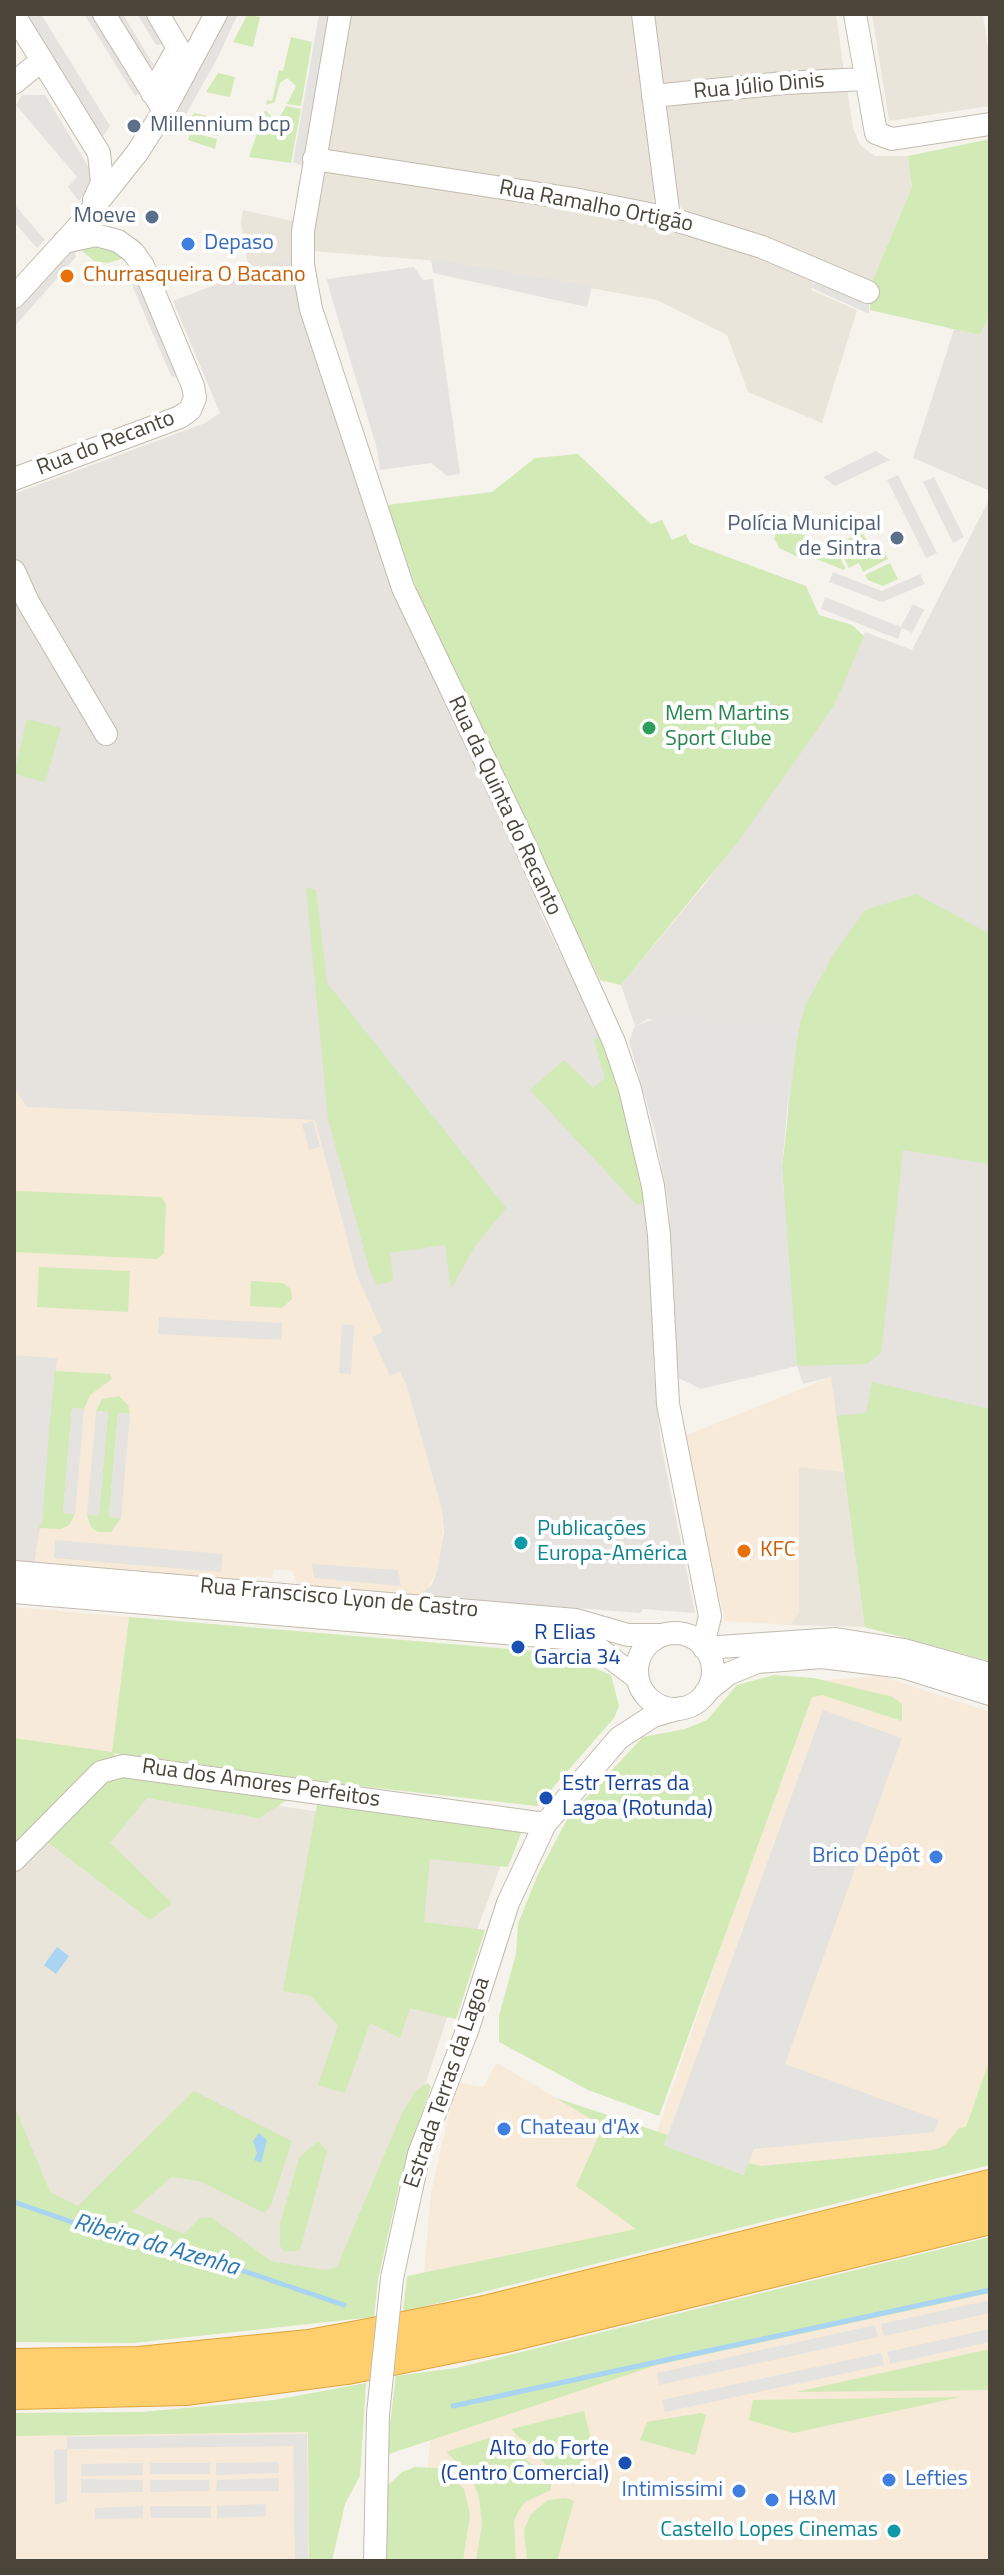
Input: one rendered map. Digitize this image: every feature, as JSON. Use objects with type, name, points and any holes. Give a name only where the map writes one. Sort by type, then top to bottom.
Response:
[{"type":"highway","points":[[14,2365],[155,2362],[358,2337],[485,2312],[990,2186]]},
{"type":"highway","points":[[14,2393],[187,2389],[347,2368],[506,2336],[990,2218]]},
{"type":"street","points":[[104,14],[158,102]]},
{"type":"street","points":[[14,297],[137,153],[178,48],[158,14]]},
{"type":"street","points":[[158,102],[216,14]]},
{"type":"street","name":"Rua da Quinta do Recanto","points":[[340,14],[303,231],[306,287],[323,349],[421,630],[514,821],[614,1042],[640,1125],[659,1235],[668,1404],[709,1611],[703,1647]]},
{"type":"street","points":[[643,14],[669,218]]},
{"type":"street","points":[[855,14],[873,125],[883,138],[990,124]]},
{"type":"street","points":[[14,15],[99,153],[102,183],[88,212]]},
{"type":"street","points":[[14,83],[42,60]]},
{"type":"street","name":"Rua Júlio Dinis","points":[[653,96],[784,83],[865,79]]},
{"type":"street","points":[[99,153],[113,161],[137,153]]},
{"type":"street","name":"Rua Ramalho Ortigão","points":[[314,159],[574,199],[669,218],[762,247],[868,292]]},
{"type":"street","name":"Rua do Recanto","points":[[14,479],[180,417],[194,404],[193,386],[138,258],[118,241],[102,236],[87,235],[64,242]]},
{"type":"street","points":[[14,571],[36,616],[106,734]]},
{"type":"street","name":"Rua Franscisco Lyon de Castro","points":[[14,1572],[545,1616],[588,1621],[628,1635],[672,1635]]},
{"type":"street","name":"Rua Franscisco Lyon de Castro","points":[[14,1592],[565,1638],[594,1645],[638,1679]]},
{"type":"street","points":[[755,1644],[731,1639],[709,1611],[698,1624],[672,1635],[640,1656],[638,1679],[652,1702],[671,1709],[681,1708],[728,1674],[757,1662],[822,1657],[903,1667],[990,1694]]},
{"type":"street","points":[[672,1635],[703,1647],[801,1639],[870,1643],[990,1674]]},
{"type":"street","points":[[703,1647],[712,1666],[706,1692]]},
{"type":"street","name":"Estrada Terras da Lagoa","points":[[375,2552],[378,2414],[392,2278],[419,2154],[467,2031],[508,1903],[545,1824],[619,1738],[636,1709],[638,1679]]},
{"type":"street","name":"Estrada Terras da Lagoa","points":[[619,1738],[653,1716],[681,1708]]},
{"type":"street","name":"Rua dos Amores Perfeitos","points":[[14,1860],[101,1772],[123,1766],[545,1824]]},
{"type":"shaded area","points":[[22,14],[41,14],[110,126],[100,140]]},
{"type":"shaded area","points":[[84,14],[96,14],[143,91],[135,96]]},
{"type":"shaded area","points":[[123,14],[154,66],[142,68],[111,16]]},
{"type":"shaded area","points":[[137,14],[149,14],[167,44],[156,45]]},
{"type":"shaded area","points":[[225,14],[238,14],[217,59],[180,125],[166,122]]},
{"type":"shaded area","points":[[319,14],[331,14],[304,166],[293,162]]},
{"type":"shaded area","points":[[348,14],[634,14],[655,200],[645,204],[327,152]]},
{"type":"shaded area","points":[[652,14],[836,14],[844,72],[661,86]]},
{"type":"shaded area","points":[[872,14],[983,14],[990,62],[990,106],[889,121]]},
{"type":"shaded area","points":[[847,88],[853,128],[860,145],[875,156],[908,156],[912,187],[871,284],[684,211],[679,205],[663,103]]},
{"type":"shaded area","points":[[22,95],[45,95],[87,164],[92,174],[91,185],[79,201],[68,187],[77,177],[16,105]]},
{"type":"shaded area","points":[[320,171],[573,208],[660,225],[768,259],[814,280],[811,290],[857,310],[822,423],[748,392],[727,335],[657,300],[439,261],[311,251]]},
{"type":"shaded area","points":[[14,204],[45,240],[37,248],[14,222]]},
{"type":"shaded area","points":[[243,210],[297,222],[295,254],[249,272],[241,222]]},
{"type":"shaded area","points":[[75,251],[76,257],[14,327],[14,308],[62,254]]},
{"type":"shaded area","points":[[295,254],[428,621],[560,898],[539,910],[605,1046],[635,1143],[650,1236],[654,1375],[661,1444],[695,1613],[643,1609],[640,1613],[416,1596],[431,1586],[437,1572],[444,1532],[441,1506],[406,1384],[357,1276],[315,1120],[27,1107],[14,1088],[14,494],[205,423],[220,413],[173,301]]},
{"type":"shaded area","points":[[431,259],[592,286],[587,307],[433,273]]},
{"type":"shaded area","points":[[136,265],[185,378],[171,376],[129,278]]},
{"type":"shaded area","points":[[414,267],[423,280],[433,279],[460,474],[447,476],[431,463],[380,470],[377,449],[327,279]]},
{"type":"shaded area","points":[[817,275],[869,299],[869,314],[812,288]]},
{"type":"shaded area","points":[[990,314],[990,491],[913,458],[954,329],[980,335]]},
{"type":"shaded area","points":[[876,451],[890,460],[835,486],[823,477]]},
{"type":"shaded area","points":[[898,475],[937,553],[926,558],[887,480]]},
{"type":"shaded area","points":[[934,477],[964,537],[953,543],[923,482]]},
{"type":"shaded area","points":[[990,498],[990,1661],[865,1627],[831,1377],[803,1384],[797,1366],[783,1212],[789,1087],[798,1030],[648,1019],[635,1026],[621,985],[705,884],[834,706],[865,632],[912,650]]},
{"type":"shaded area","points":[[833,572],[882,591],[920,574],[925,584],[882,602],[829,582]]},
{"type":"shaded area","points":[[825,597],[901,627],[913,604],[924,610],[912,633],[902,628],[898,639],[821,609]]},
{"type":"shaded area","points":[[666,1015],[800,1024],[789,1087],[782,1167],[797,1366],[701,1389],[676,1377],[669,1207],[656,1136],[629,1041],[635,1026]]},
{"type":"shaded area","points":[[14,1088],[27,1107],[315,1120],[357,1276],[404,1377],[441,1505],[443,1541],[437,1572],[427,1590],[416,1596],[301,1586],[296,1582],[293,1571],[274,1569],[272,1578],[256,1576],[253,1582],[34,1563],[56,1358],[14,1355]]},
{"type":"shaded area","points":[[313,1121],[320,1147],[309,1150],[302,1124]]},
{"type":"shaded area","points":[[159,1317],[282,1323],[281,1340],[158,1334]]},
{"type":"shaded area","points":[[342,1324],[354,1325],[351,1374],[339,1373]]},
{"type":"shaded area","points":[[383,1332],[401,1371],[390,1376],[372,1337]]},
{"type":"shaded area","points":[[14,1355],[57,1358],[43,1509],[34,1563],[14,1561]]},
{"type":"shaded area","points":[[831,1377],[845,1472],[799,1467],[799,1613],[790,1625],[725,1621],[682,1437]]},
{"type":"shaded area","points":[[14,1403],[51,1405],[42,1525],[29,1522],[35,1414],[14,1411]]},
{"type":"shaded area","points":[[72,1408],[84,1409],[75,1514],[63,1513]]},
{"type":"shaded area","points":[[96,1411],[108,1412],[99,1516],[87,1515]]},
{"type":"shaded area","points":[[118,1413],[130,1414],[121,1518],[109,1517]]},
{"type":"shaded area","points":[[799,1466],[845,1472],[865,1627],[790,1625],[799,1612]]},
{"type":"shaded area","points":[[55,1540],[223,1554],[221,1572],[54,1558]]},
{"type":"shaded area","points":[[312,1564],[398,1570],[401,1586],[314,1578]]},
{"type":"shaded area","points":[[14,1607],[129,1617],[112,1753],[14,1738]]},
{"type":"shaded area","points":[[881,1676],[990,1712],[990,2143],[792,2200],[651,2149],[813,1681]]},
{"type":"shaded area","points":[[823,1710],[902,1738],[785,2064],[939,2120],[934,2132],[754,2149],[744,2175],[664,2146]]},
{"type":"shaded area","points":[[55,1773],[341,1815],[508,1845],[463,1969],[361,2280],[311,2307],[33,2194],[14,2148],[14,1822]]},
{"type":"shaded area","points":[[497,2063],[603,2125],[637,2229],[424,2273],[431,2193],[456,2082],[483,2087]]},
{"type":"shaded area","points":[[990,2261],[990,2561],[420,2561],[431,2431]]},
{"type":"shaded area","points":[[990,2300],[990,2313],[884,2336],[881,2324]]},
{"type":"shaded area","points":[[875,2325],[878,2337],[659,2385],[657,2373]]},
{"type":"shaded area","points":[[990,2329],[990,2342],[890,2364],[887,2352]]},
{"type":"shaded area","points":[[881,2353],[884,2365],[665,2412],[662,2400]]},
{"type":"shaded area","points":[[341,2414],[345,2504],[332,2561],[14,2561],[14,2433],[53,2435]]},
{"type":"shaded area","points":[[307,2434],[308,2561],[295,2561],[293,2446],[67,2449],[67,2437]]},
{"type":"shaded area","points":[[67,2449],[67,2501],[55,2505],[54,2450]]},
{"type":"shaded area","points":[[279,2462],[279,2473],[216,2475],[216,2463]]},
{"type":"shaded area","points":[[143,2463],[143,2475],[81,2476],[81,2464]]},
{"type":"shaded area","points":[[150,2463],[210,2463],[210,2474],[150,2474]]},
{"type":"shaded area","points":[[279,2478],[279,2491],[216,2491],[217,2480]]},
{"type":"shaded area","points":[[81,2479],[143,2480],[143,2492],[81,2493]]},
{"type":"shaded area","points":[[150,2480],[209,2480],[210,2491],[150,2492]]},
{"type":"shaded area","points":[[266,2504],[266,2516],[217,2518],[217,2506]]},
{"type":"shaded area","points":[[143,2506],[143,2518],[95,2519],[95,2508]]},
{"type":"shaded area","points":[[150,2506],[211,2506],[211,2518],[151,2518]]},
{"type":"green space","points":[[247,15],[260,17],[253,47],[233,42]]},
{"type":"green space","points":[[291,37],[312,42],[301,106],[287,104],[296,86],[287,78],[280,83],[275,102],[266,105],[267,100],[272,101]]},
{"type":"green space","points":[[218,73],[235,77],[230,97],[206,92]]},
{"type":"green space","points":[[286,106],[301,109],[291,163],[249,157],[265,110],[273,118],[279,118]]},
{"type":"green space","points":[[194,113],[222,119],[218,136],[185,128]]},
{"type":"green space","points":[[190,132],[217,139],[215,149],[188,140]]},
{"type":"green space","points":[[990,139],[990,314],[980,335],[870,310],[871,284],[912,187],[908,156]]},
{"type":"green space","points":[[108,246],[124,258],[108,263],[94,261],[80,249]]},
{"type":"green space","name":"Mem Martins Sport Clube","points":[[578,454],[651,524],[662,520],[672,540],[686,534],[690,543],[806,586],[819,615],[852,625],[864,636],[834,706],[737,843],[621,985],[600,980],[428,621],[387,505],[492,492],[535,458]]},
{"type":"green space","points":[[799,518],[795,532],[804,535],[812,550],[798,557],[779,548],[774,538],[778,529]]},
{"type":"green space","points":[[862,532],[869,544],[878,540],[888,559],[863,572],[859,563],[849,568],[837,544]]},
{"type":"green space","points":[[834,545],[845,568],[844,570],[811,557]]},
{"type":"green space","points":[[890,563],[898,579],[883,586],[868,580],[865,575]]},
{"type":"green space","points":[[27,719],[61,728],[45,782],[14,774]]},
{"type":"green space","points":[[306,887],[316,890],[327,983],[506,1208],[475,1246],[451,1289],[445,1245],[390,1253],[393,1281],[377,1285],[370,1271],[328,1119]]},
{"type":"green space","points":[[916,894],[990,934],[990,1164],[903,1150],[881,1353],[867,1364],[797,1366],[782,1167],[798,1030],[806,1004],[833,955],[865,910]]},
{"type":"green space","points":[[600,1036],[621,1092],[646,1203],[637,1205],[530,1090],[564,1060],[593,1088],[605,1078],[594,1040]]},
{"type":"green space","points":[[14,1192],[161,1197],[166,1204],[164,1254],[157,1259],[14,1252]]},
{"type":"green space","points":[[39,1267],[130,1271],[128,1312],[37,1307]]},
{"type":"green space","points":[[251,1281],[283,1283],[291,1289],[292,1299],[282,1308],[250,1306]]},
{"type":"green space","points":[[55,1371],[110,1374],[112,1379],[90,1395],[84,1409],[72,1408],[63,1513],[75,1514],[69,1525],[61,1529],[39,1528]]},
{"type":"green space","points":[[872,1382],[990,1409],[990,1661],[865,1627],[837,1416],[866,1413]]},
{"type":"green space","points":[[119,1396],[128,1405],[130,1414],[118,1413],[109,1516],[121,1518],[111,1532],[98,1532],[91,1527],[87,1515],[99,1515],[108,1412],[96,1411],[102,1399]]},
{"type":"green space","points":[[129,1617],[558,1653],[611,1675],[619,1706],[614,1718],[537,1806],[279,1777],[113,1753],[130,1775],[289,1799],[259,1818],[147,1798],[110,1843],[172,1903],[150,1920],[49,1843],[24,1842],[14,1852],[14,1738],[112,1752]]},
{"type":"green space","points":[[774,1675],[814,1678],[893,1697],[902,1704],[902,1721],[822,1695],[812,1697],[659,2116],[588,2090],[499,2042],[499,2016],[516,1954],[518,1924],[538,1874],[569,1816],[643,1737],[685,1729],[707,1720],[737,1685]]},
{"type":"green space","points":[[317,1805],[524,1826],[508,1867],[430,1859],[424,1922],[485,1930],[456,2019],[410,2008],[400,2038],[370,2023],[345,2093],[318,2085],[338,2026],[311,1996],[283,1991]]},
{"type":"green space","points":[[990,2059],[990,2165],[403,2312],[407,2276],[636,2229],[576,2186],[603,2126],[556,2098],[668,2135],[664,2145],[744,2175],[748,2163],[761,2166],[934,2150],[946,2145],[959,2128],[966,2127]]},
{"type":"green space","points":[[428,2083],[431,2087],[400,2181],[378,2280],[374,2317],[133,2343],[14,2342],[14,2105],[50,2192],[78,2206],[194,2091],[292,2141],[271,2205],[264,2213],[199,2181],[171,2177],[132,2212],[184,2234],[200,2218],[211,2217],[271,2261],[326,2270],[337,2267],[402,2113],[415,2092]]},
{"type":"green space","points":[[318,2141],[327,2151],[300,2250],[285,2252],[280,2246],[280,2224],[299,2158]]},
{"type":"green space","points":[[990,2237],[990,2293],[657,2365],[386,2455],[396,2376],[456,2368]]},
{"type":"green space","points":[[990,2349],[990,2390],[796,2392]]},
{"type":"green space","points":[[366,2383],[360,2476],[345,2504],[332,2561],[309,2561],[308,2432],[14,2436],[14,2413],[141,2412],[274,2400]]},
{"type":"green space","points":[[961,2397],[793,2433],[749,2420],[753,2400]]},
{"type":"green space","points":[[584,2411],[590,2435],[579,2481],[551,2470],[511,2429]]},
{"type":"green space","points":[[701,2413],[706,2415],[695,2455],[640,2440],[647,2422]]},
{"type":"green space","points":[[495,2436],[513,2446],[551,2484],[551,2490],[525,2502],[518,2512],[514,2521],[516,2561],[476,2561],[482,2525],[479,2497],[471,2476],[446,2452]]},
{"type":"green space","points":[[415,2467],[439,2468],[464,2489],[470,2515],[463,2561],[383,2561],[384,2489],[402,2472]]},
{"type":"green space","points":[[566,2498],[574,2501],[557,2561],[527,2561],[524,2530],[531,2514],[548,2500]]},
{"type":"water","points":[[57,1947],[69,1956],[56,1974],[44,1965]]},
{"type":"water","points":[[259,2133],[267,2140],[261,2163],[254,2160],[257,2153],[253,2141]]},
{"type":"waterway","name":"Ribeira da Azenha","points":[[14,2202],[95,2230],[152,2240],[344,2305]]},
{"type":"waterway","points":[[453,2406],[990,2290]]},
{"type":"place","name":"Millennium bcp","points":[[134,126]]},
{"type":"place","name":"Moeve","points":[[152,217]]},
{"type":"place","name":"Depaso","points":[[188,244]]},
{"type":"place","name":"Churrasqueira O Bacano","points":[[67,276]]},
{"type":"place","name":"Polícia Municipal de Sintra","points":[[897,538]]},
{"type":"place","name":"Mem Martins Sport Clube","points":[[649,728]]},
{"type":"place","name":"Publicações Europa-América","points":[[521,1543]]},
{"type":"place","name":"KFC","points":[[744,1551]]},
{"type":"place","name":"R Elias Garcia 34","points":[[518,1647]]},
{"type":"place","name":"Estr Terras da Lagoa (Rotunda)","points":[[546,1798]]},
{"type":"place","name":"Brico Dépôt","points":[[936,1857]]},
{"type":"place","name":"Chateau d'Ax","points":[[504,2129]]},
{"type":"place","name":"Alto do Forte (Centro Comercial)","points":[[625,2463]]},
{"type":"place","name":"Lefties","points":[[889,2480]]},
{"type":"place","name":"Intimissimi","points":[[739,2491]]},
{"type":"place","name":"H&M","points":[[772,2500]]},
{"type":"place","name":"Castello Lopes Cinemas","points":[[894,2531]]}]
